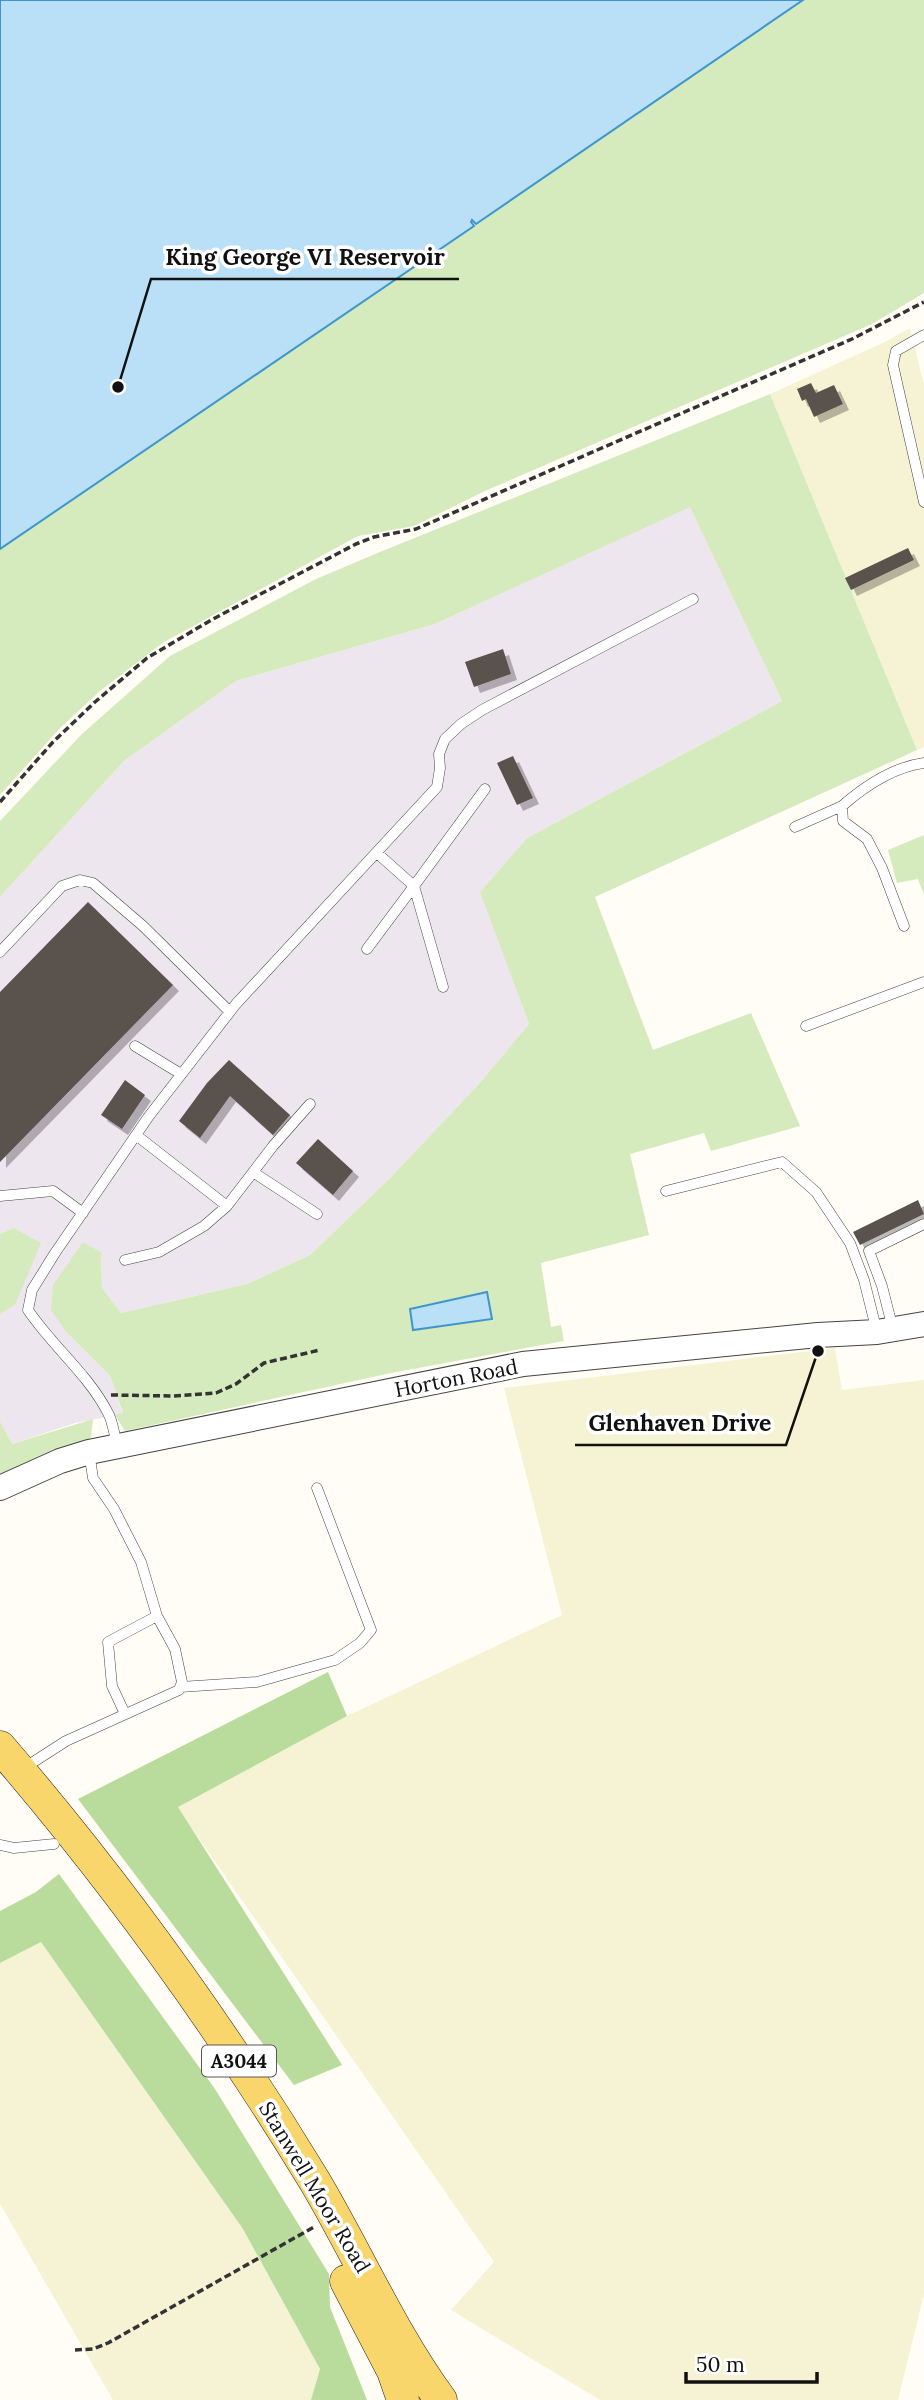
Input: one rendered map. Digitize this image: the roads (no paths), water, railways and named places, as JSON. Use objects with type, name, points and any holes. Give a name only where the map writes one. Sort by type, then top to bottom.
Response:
[{"type":"main road","name":"Stanwell Moor Road","points":[[0,1747],[10,1776],[54,1844],[136,1950],[228,2080],[316,2226],[393,2371],[403,2400]]},
{"type":"main road","name":"Stanwell Moor Road","points":[[10,1776],[99,1866],[206,2012],[314,2181],[404,2343],[441,2400]]},
{"type":"street","name":"Horton Road","points":[[0,1488],[60,1461],[117,1445],[523,1364],[885,1331],[924,1324]]},
{"type":"lane","points":[[924,335],[896,351],[893,365],[924,502]]},
{"type":"lane","points":[[117,1445],[110,1415],[76,1365],[28,1310],[32,1290],[136,1135],[229,1011],[437,787],[439,754],[446,739],[461,724],[482,709],[693,598]]},
{"type":"lane","points":[[795,827],[842,806],[863,788],[909,765],[924,763]]},
{"type":"lane","points":[[367,949],[485,789]]},
{"type":"lane","points":[[842,806],[843,821],[867,839],[882,868],[904,926]]},
{"type":"lane","points":[[377,853],[414,886],[443,987]]},
{"type":"lane","points":[[0,952],[62,886],[80,880],[93,883],[143,926],[229,1011]]},
{"type":"lane","points":[[806,1027],[924,982]]},
{"type":"lane","points":[[135,1046],[180,1074]]},
{"type":"lane","points":[[125,1260],[159,1252],[204,1226],[228,1206],[310,1104]]},
{"type":"lane","points":[[136,1135],[228,1206]]},
{"type":"lane","points":[[666,1191],[782,1162],[816,1192],[850,1243],[885,1331]]},
{"type":"lane","points":[[253,1172],[317,1214]]},
{"type":"lane","points":[[0,1195],[53,1191],[83,1213]]},
{"type":"lane","points":[[885,1331],[881,1286],[869,1251],[924,1224]]},
{"type":"lane","points":[[10,1776],[66,1741],[179,1690],[182,1682],[175,1649],[157,1616],[141,1562],[114,1509],[93,1478],[89,1452]]},
{"type":"lane","points":[[180,1686],[257,1682],[335,1660],[360,1643],[371,1630],[317,1488]]},
{"type":"lane","points":[[125,1714],[112,1686],[108,1642],[157,1616]]},
{"type":"lane","points":[[0,1845],[14,1848],[54,1844]]},
{"type":"water","points":[[0,0],[803,0],[476,224],[472,220],[474,226],[0,549]]},
{"type":"water","points":[[487,1292],[492,1319],[413,1330],[410,1309]]},
{"type":"place","name":"King George VI Reservoir","points":[[118,387]]},
{"type":"place","name":"Glenhaven Drive","points":[[818,1351]]}]
